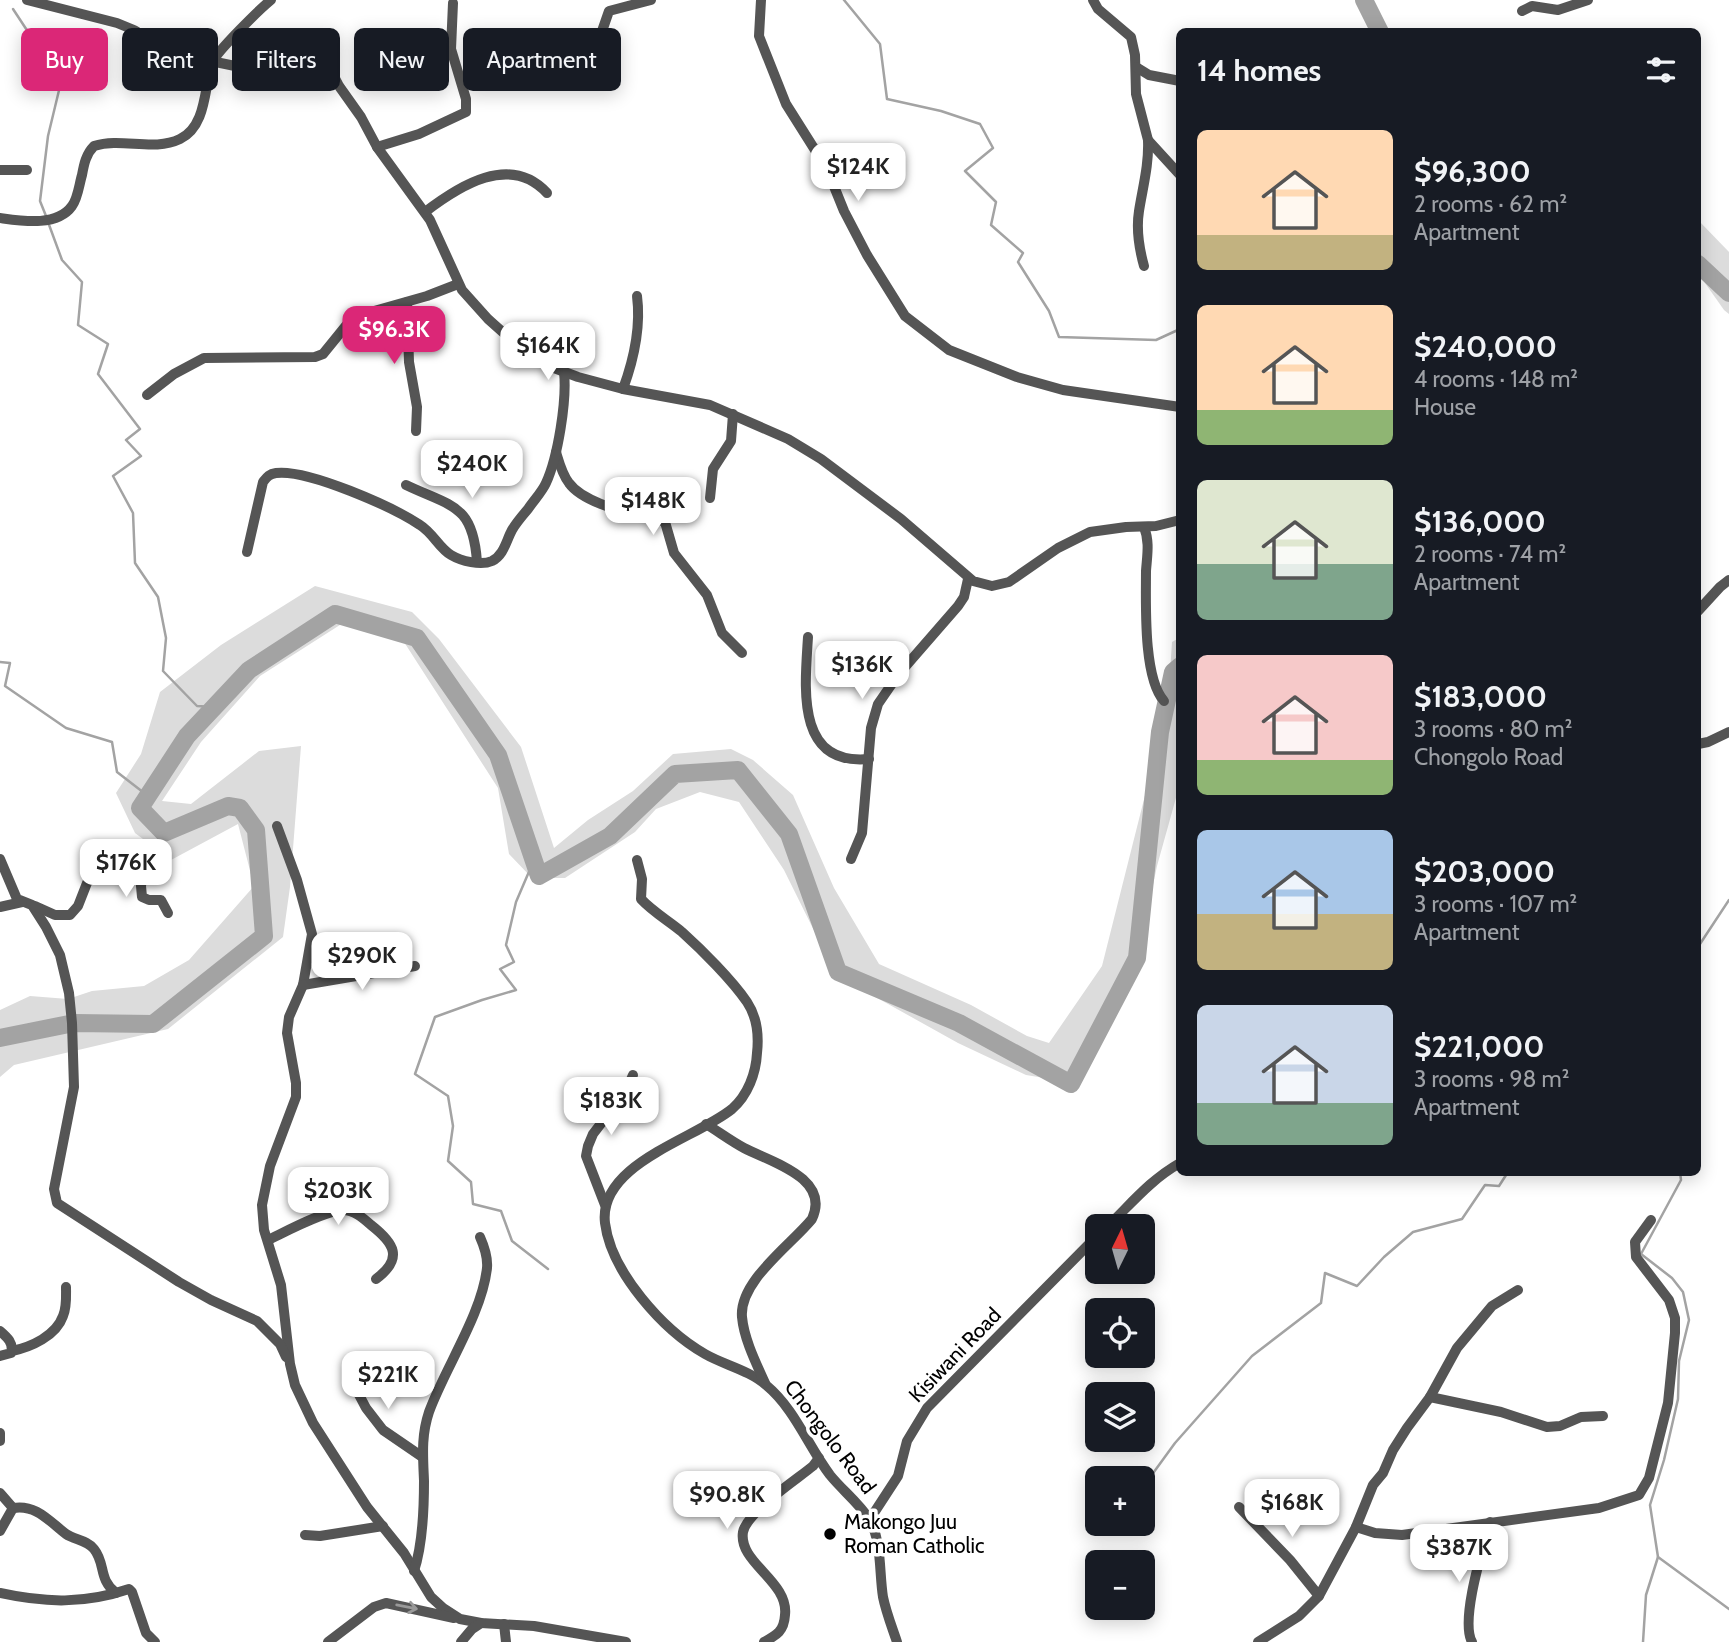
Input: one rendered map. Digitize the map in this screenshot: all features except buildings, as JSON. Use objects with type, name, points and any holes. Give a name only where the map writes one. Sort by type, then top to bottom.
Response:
[{"type":"street","points":[[27,0],[129,28]]},
{"type":"street","points":[[218,57],[271,0]]},
{"type":"street","points":[[602,28],[609,10],[615,4],[651,0]]},
{"type":"street","points":[[761,0],[759,36],[786,104],[827,170],[867,255],[905,316],[949,350],[1017,377],[1063,390],[1176,406]]},
{"type":"street","points":[[1093,0],[1098,9],[1131,37],[1136,67],[1136,94],[1148,140],[1148,164],[1139,212],[1138,241],[1144,266]]},
{"type":"street","points":[[1522,10],[1532,6],[1558,10],[1588,0]]},
{"type":"street","points":[[377,147],[425,131],[466,112],[466,99],[451,49],[453,3]]},
{"type":"street","points":[[218,63],[251,68],[264,67],[299,44],[314,44],[377,147],[425,212],[458,284],[472,303],[516,344],[539,360],[565,372],[623,389],[696,401],[733,414],[788,439],[821,459],[901,519],[968,579],[992,586],[1009,582],[1058,548],[1090,532],[1176,521]]},
{"type":"street","points":[[1136,67],[1149,75],[1176,80]]},
{"type":"street","points":[[0,218],[41,221],[63,214],[71,209],[75,201],[86,159],[94,146],[116,143],[169,144],[182,138],[198,119],[207,91]]},
{"type":"street","points":[[1148,140],[1176,171]]},
{"type":"street","points":[[0,170],[27,170]]},
{"type":"street","points":[[425,212],[461,186],[490,176],[519,176],[547,193]]},
{"type":"street","points":[[147,395],[174,374],[204,358],[315,357],[323,354],[349,322],[360,315],[458,284]]},
{"type":"street","points":[[623,389],[637,338],[637,296]]},
{"type":"street","points":[[407,302],[409,362],[417,407],[416,430]]},
{"type":"street","points":[[247,552],[264,482],[268,475],[275,473],[291,474],[334,485],[407,518],[426,529],[450,554],[477,562],[488,562],[500,556],[512,530],[546,484],[556,452],[564,402],[565,372]]},
{"type":"street","points":[[710,498],[713,469],[731,441],[733,414]]},
{"type":"street","points":[[556,452],[563,473],[578,492],[600,503],[665,522],[674,554],[707,595],[722,633],[742,653]]},
{"type":"street","points":[[406,485],[461,511],[472,529],[477,562]]},
{"type":"street","points":[[1144,527],[1149,545],[1145,606],[1149,653],[1155,685],[1164,701]]},
{"type":"street","points":[[851,859],[862,833],[873,716],[884,692],[958,606],[964,597],[968,579]]},
{"type":"street","points":[[1701,608],[1729,580]]},
{"type":"street","points":[[808,637],[804,693],[812,729],[823,745],[838,757],[852,761],[869,759]]},
{"type":"street","points":[[1701,743],[1729,732]]},
{"type":"street","points":[[277,826],[311,923],[312,934],[303,985],[289,1017],[287,1033],[296,1097],[270,1166],[262,1205],[262,1218],[281,1284],[290,1364],[295,1385],[313,1423],[368,1507],[404,1553],[431,1597],[460,1619]]},
{"type":"street","points":[[0,859],[14,894],[55,915],[70,915],[78,906],[83,890],[110,850],[121,848],[138,864],[144,866]]},
{"type":"street","points":[[159,855],[144,866],[142,897],[161,900],[168,913]]},
{"type":"street","points":[[604,1205],[618,1182],[631,1170],[734,1107],[754,1076],[757,1055],[757,1025],[747,1002],[680,931],[640,899],[642,879],[637,860]]},
{"type":"street","points":[[0,907],[27,903]]},
{"type":"street","points":[[27,903],[60,955],[69,993],[74,1087],[54,1189],[57,1203],[178,1282],[257,1321],[280,1344],[290,1364]]},
{"type":"street","points":[[303,985],[415,966]]},
{"type":"street","name":"Chongolo Road","points":[[633,1075],[626,1091],[587,1146],[586,1156],[604,1205],[605,1225],[614,1251],[638,1294],[670,1329],[707,1355],[765,1383],[802,1429],[840,1487],[870,1520]]},
{"type":"street","points":[[706,1124],[745,1148],[795,1173],[815,1194],[815,1212],[812,1219],[750,1285],[743,1300],[742,1317],[752,1353],[765,1383]]},
{"type":"street","points":[[1119,1214],[1144,1188],[1176,1165]]},
{"type":"street","points":[[268,1240],[336,1211],[352,1211],[387,1237],[393,1250],[392,1261],[376,1279]]},
{"type":"street","points":[[1356,1527],[1375,1533],[1402,1535],[1599,1508],[1639,1495],[1656,1455],[1668,1403],[1675,1333],[1675,1318],[1669,1300],[1636,1257],[1635,1242],[1651,1220]]},
{"type":"street","points":[[414,1572],[418,1560],[424,1494],[423,1435],[430,1409],[460,1346],[484,1282],[487,1266],[480,1237]]},
{"type":"street","name":"Kisiwani Road","points":[[870,1520],[898,1476],[907,1441],[927,1408],[1085,1248]]},
{"type":"street","points":[[0,1356],[40,1341],[61,1321],[65,1308],[66,1286]]},
{"type":"street","points":[[1258,1642],[1299,1616],[1319,1596],[1356,1527],[1373,1485],[1384,1473],[1393,1450],[1430,1397],[1457,1348],[1492,1306],[1518,1290]]},
{"type":"street","points":[[0,1331],[11,1342],[12,1351]]},
{"type":"street","points":[[347,1372],[366,1408],[383,1430],[422,1456]]},
{"type":"street","points":[[1430,1397],[1501,1412],[1547,1427],[1560,1426],[1581,1417],[1603,1416]]},
{"type":"street","points":[[0,1433],[0,1441]]},
{"type":"street","points":[[764,1642],[779,1633],[784,1626],[786,1609],[781,1593],[752,1559],[744,1545],[743,1533],[748,1521],[758,1509],[800,1477],[819,1458]]},
{"type":"street","points":[[0,1493],[13,1508]]},
{"type":"street","points":[[13,1508],[21,1507],[43,1514],[67,1535],[90,1545],[98,1555],[105,1582],[116,1593]]},
{"type":"street","points":[[1239,1507],[1290,1560],[1319,1596]]},
{"type":"street","points":[[0,1531],[13,1508]]},
{"type":"street","points":[[870,1520],[876,1539],[883,1597],[897,1642]]},
{"type":"street","points":[[1472,1642],[1468,1632],[1468,1619],[1490,1522]]},
{"type":"street","points":[[304,1535],[320,1536],[383,1526]]},
{"type":"street","points":[[0,1593],[50,1602],[131,1590],[146,1633],[155,1642]]},
{"type":"street","points":[[328,1642],[374,1607],[386,1602],[481,1623],[554,1629],[625,1642]]},
{"type":"street","points":[[461,1642],[481,1623]]},
{"type":"street","points":[[504,1625],[506,1642]]},
{"type":"shaded area","points":[[1701,223],[1729,252],[1729,314],[1701,277]]},
{"type":"shaded area","points":[[315,586],[412,612],[439,639],[521,747],[554,848],[588,820],[633,791],[673,754],[731,749],[753,760],[793,795],[834,888],[879,964],[971,1005],[1027,1036],[1049,1043],[1102,966],[1168,704],[1172,642],[1176,640],[1176,798],[1157,866],[1137,961],[1115,1010],[1075,1083],[1026,1075],[958,1043],[836,975],[784,870],[739,802],[700,792],[656,809],[635,832],[565,878],[532,878],[509,854],[498,788],[404,642],[343,623],[260,676],[201,742],[162,801],[191,804],[259,751],[301,746],[290,887],[283,937],[168,1029],[14,1065],[0,1077],[0,1010],[30,996],[68,999],[92,991],[144,986],[189,960],[254,886],[238,824],[171,860],[135,833],[116,793],[141,754],[160,692],[221,645]]},
{"type":"waterway","points":[[844,0],[880,44],[887,99],[941,111],[980,124],[993,148],[965,171],[996,202],[991,225],[1023,253],[1018,262],[1049,311],[1059,337],[1156,340],[1176,331]]},
{"type":"waterway","points":[[1364,0],[1378,28]]},
{"type":"waterway","points":[[13,9],[61,82],[48,136],[40,201],[46,216]]},
{"type":"waterway","points":[[48,222],[62,260],[82,282],[78,325],[108,344],[98,374],[140,429],[126,440],[141,456],[113,476],[133,513],[135,563],[158,597],[166,638],[163,671],[197,706],[213,707]]},
{"type":"waterway","points":[[1701,267],[1729,293]]},
{"type":"waterway","points":[[0,1038],[74,1023],[153,1024],[264,936],[256,830],[240,808],[228,806],[164,833],[140,808],[187,736],[249,670],[335,614],[417,638],[498,755],[539,876],[610,836],[675,774],[738,770],[789,834],[838,972],[959,1023],[1071,1084],[1137,958],[1160,732],[1173,672],[1176,669]]},
{"type":"waterway","points":[[0,662],[10,663],[5,686],[66,728],[112,742],[117,772],[148,796]]},
{"type":"waterway","points":[[534,860],[516,902],[506,945],[514,962],[500,969],[516,990],[435,1017],[415,1074],[448,1096],[453,1126],[448,1161],[471,1182],[473,1204],[501,1211],[512,1241],[548,1269]]},
{"type":"waterway","points":[[1701,942],[1729,900]]},
{"type":"waterway","points":[[1155,1470],[1175,1443],[1252,1356],[1321,1303],[1325,1273],[1357,1286],[1384,1257],[1413,1232],[1462,1219],[1485,1185],[1499,1186],[1505,1176]]},
{"type":"waterway","points":[[1680,1176],[1681,1180],[1641,1254],[1672,1278],[1683,1292],[1689,1320],[1679,1361],[1678,1399],[1650,1505],[1658,1557],[1729,1609]]},
{"type":"waterway","points":[[1643,1642],[1646,1595],[1658,1557]]},
{"type":"place","name":"Makongo Juu Roman Catholic","points":[[830,1534]]}]
